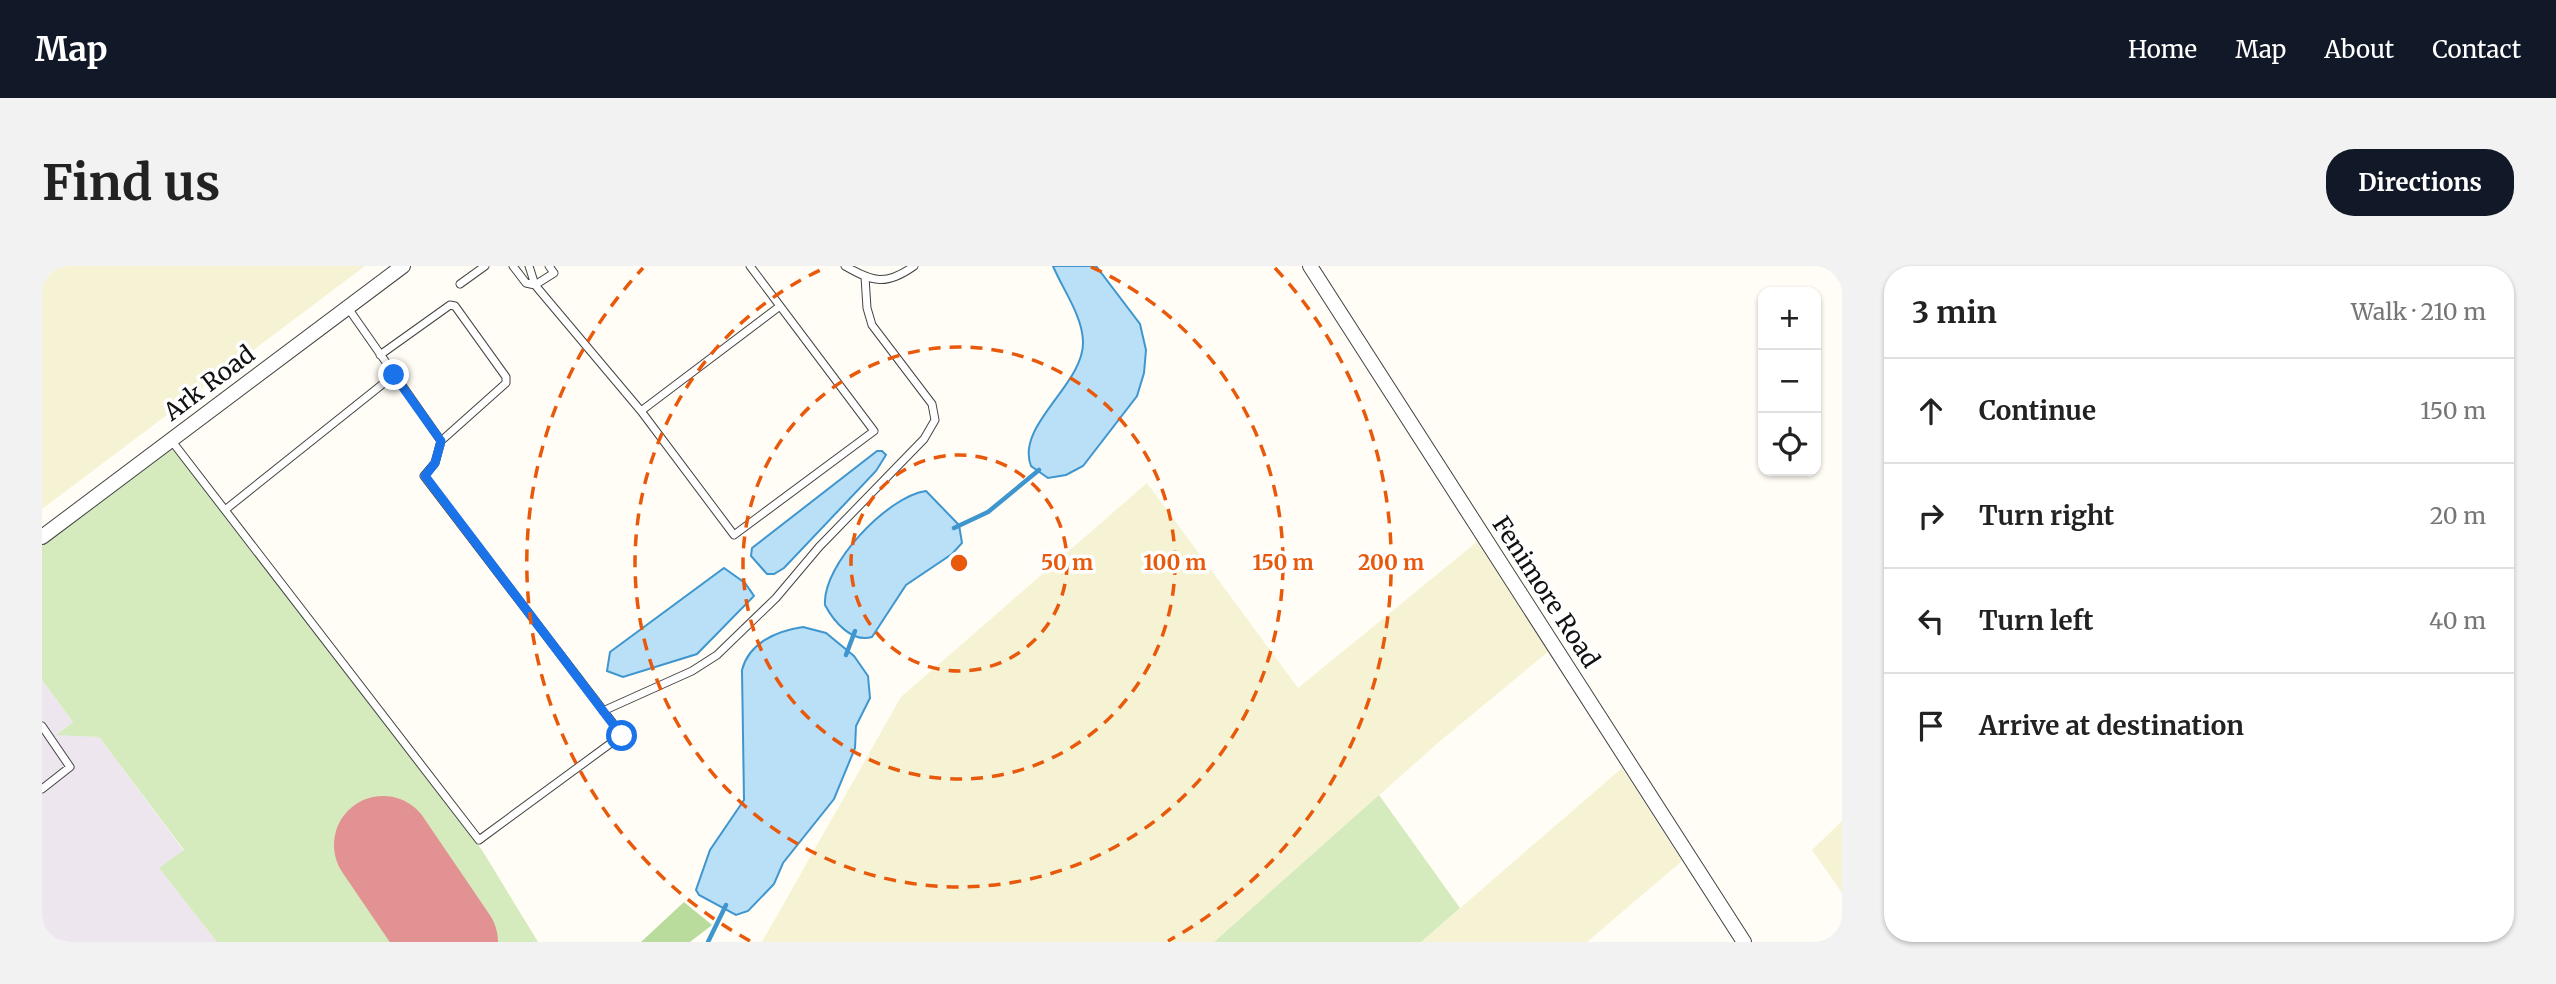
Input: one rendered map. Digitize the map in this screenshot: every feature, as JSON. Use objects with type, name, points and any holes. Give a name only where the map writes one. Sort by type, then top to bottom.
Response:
[{"type":"street","name":"Ark Road","points":[[42,537],[403,266]]},
{"type":"street","name":"Fenimore Road","points":[[1310,266],[1744,942]]},
{"type":"lane","points":[[460,284],[485,266]]},
{"type":"lane","points":[[513,266],[526,283],[536,285],[554,273],[549,266]]},
{"type":"lane","points":[[528,266],[536,285],[641,411],[734,534],[874,431],[750,266]]},
{"type":"lane","points":[[845,266],[876,281],[895,278],[914,266]]},
{"type":"lane","points":[[603,711],[692,671],[718,655],[776,598],[819,547],[924,439],[935,420],[932,404],[872,324],[867,308],[865,277]]},
{"type":"lane","points":[[171,440],[480,840],[622,736],[425,476],[435,463],[441,441],[506,383],[506,377],[455,306],[450,305],[380,355]]},
{"type":"lane","points":[[641,411],[780,306]]},
{"type":"lane","points":[[347,308],[441,441]]},
{"type":"lane","points":[[225,510],[394,375]]},
{"type":"lane","points":[[42,726],[71,767],[42,789]]},
{"type":"shaded area","points":[[42,266],[365,266],[42,509]]},
{"type":"shaded area","points":[[1147,483],[1298,688],[1478,541],[1549,651],[1439,742],[1214,942],[762,942],[901,697]]},
{"type":"shaded area","points":[[42,680],[73,722],[57,734],[99,737],[184,851],[160,869],[217,942],[42,942]]},
{"type":"shaded area","points":[[1622,768],[1682,861],[1587,942],[1421,942]]},
{"type":"shaded area","points":[[1842,821],[1842,893],[1812,850]]},
{"type":"green space","points":[[172,438],[482,850],[538,942],[217,942],[159,868],[184,850],[99,737],[56,735],[73,722],[42,680],[42,536]]},
{"type":"green space","points":[[1379,795],[1460,908],[1421,942],[1214,942]]},
{"type":"green space","points":[[684,902],[712,925],[690,942],[641,942]]},
{"type":"water","points":[[1053,266],[1096,266],[1140,324],[1146,350],[1144,373],[1137,396],[1083,466],[1066,475],[1048,478],[1031,466],[1029,451],[1033,435],[1073,373],[1081,357],[1083,341],[1076,312]]},
{"type":"water","points":[[877,451],[886,455],[876,471],[784,568],[774,574],[767,574],[751,556],[752,548]]},
{"type":"water","points":[[926,491],[959,525],[962,543],[952,554],[906,585],[872,637],[857,637],[844,630],[825,605],[827,589],[834,571],[860,535],[877,519],[894,505]]},
{"type":"water","points":[[724,568],[745,583],[754,596],[697,654],[623,677],[607,671],[610,652]]},
{"type":"water","points":[[803,627],[826,633],[854,656],[868,676],[870,698],[856,726],[855,748],[834,799],[783,863],[774,884],[748,911],[736,915],[699,895],[696,890],[710,850],[744,800],[742,670],[751,652],[765,640]]},
{"type":"waterway","points":[[954,528],[988,512],[1039,470]]},
{"type":"waterway","points":[[846,655],[855,631]]},
{"type":"waterway","points":[[708,942],[726,905]]},
{"type":"runway","points":[[383,845],[449,942]]},
{"type":"route","points":[[394,375],[441,441],[435,463],[425,476],[622,736]]}]
